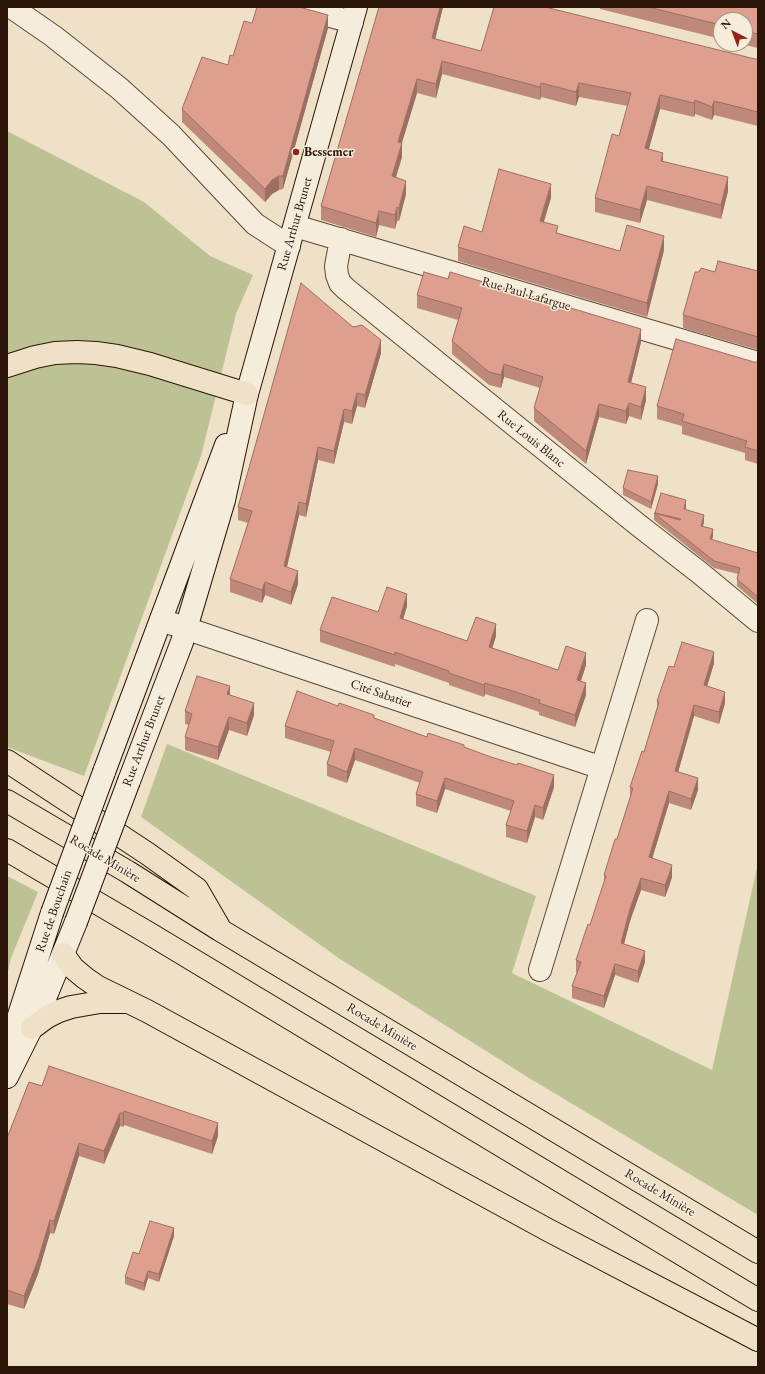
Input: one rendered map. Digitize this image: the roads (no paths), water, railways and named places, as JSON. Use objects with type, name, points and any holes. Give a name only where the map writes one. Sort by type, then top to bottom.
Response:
[{"type":"highway","points":[[7,366],[35,357],[55,353],[96,353],[117,356],[150,364],[247,394]]},
{"type":"highway","points":[[7,761],[148,854],[197,889],[220,930]]},
{"type":"highway","name":"Rocade Minière","points":[[7,801],[128,872],[220,930],[758,1252]]},
{"type":"highway","points":[[7,850],[150,934],[758,1300]]},
{"type":"highway","points":[[63,954],[73,968],[85,978],[127,1002],[154,1015],[555,1234],[758,1340]]},
{"type":"highway","points":[[32,1028],[47,1017],[71,1007],[100,1002],[127,1002]]},
{"type":"street","name":"Rue Paul Lafargue","points":[[11,7],[53,36],[138,104],[171,135],[255,224],[292,236],[341,239],[758,363]]},
{"type":"street","points":[[298,7],[354,14]]},
{"type":"street","name":"Rue Arthur Brunet","points":[[7,1077],[32,1028],[76,922],[186,628],[224,500],[247,394],[354,14]]},
{"type":"street","name":"Rue Louis Blanc","points":[[341,239],[336,266],[340,283],[346,289],[638,524],[700,572],[758,621]]},
{"type":"street","name":"Rue Arthur Brunet","points":[[104,772],[210,486],[247,394]]},
{"type":"street","name":"Cité Sabatier","points":[[161,620],[602,768]]},
{"type":"street","points":[[540,970],[647,620]]},
{"type":"street","name":"Rue de Bouchain","points":[[7,1052],[51,916],[104,772]]},
{"type":"street","points":[[51,916],[56,941],[63,954]]},
{"type":"place","name":"Bessemer","points":[[296,152]]}]
